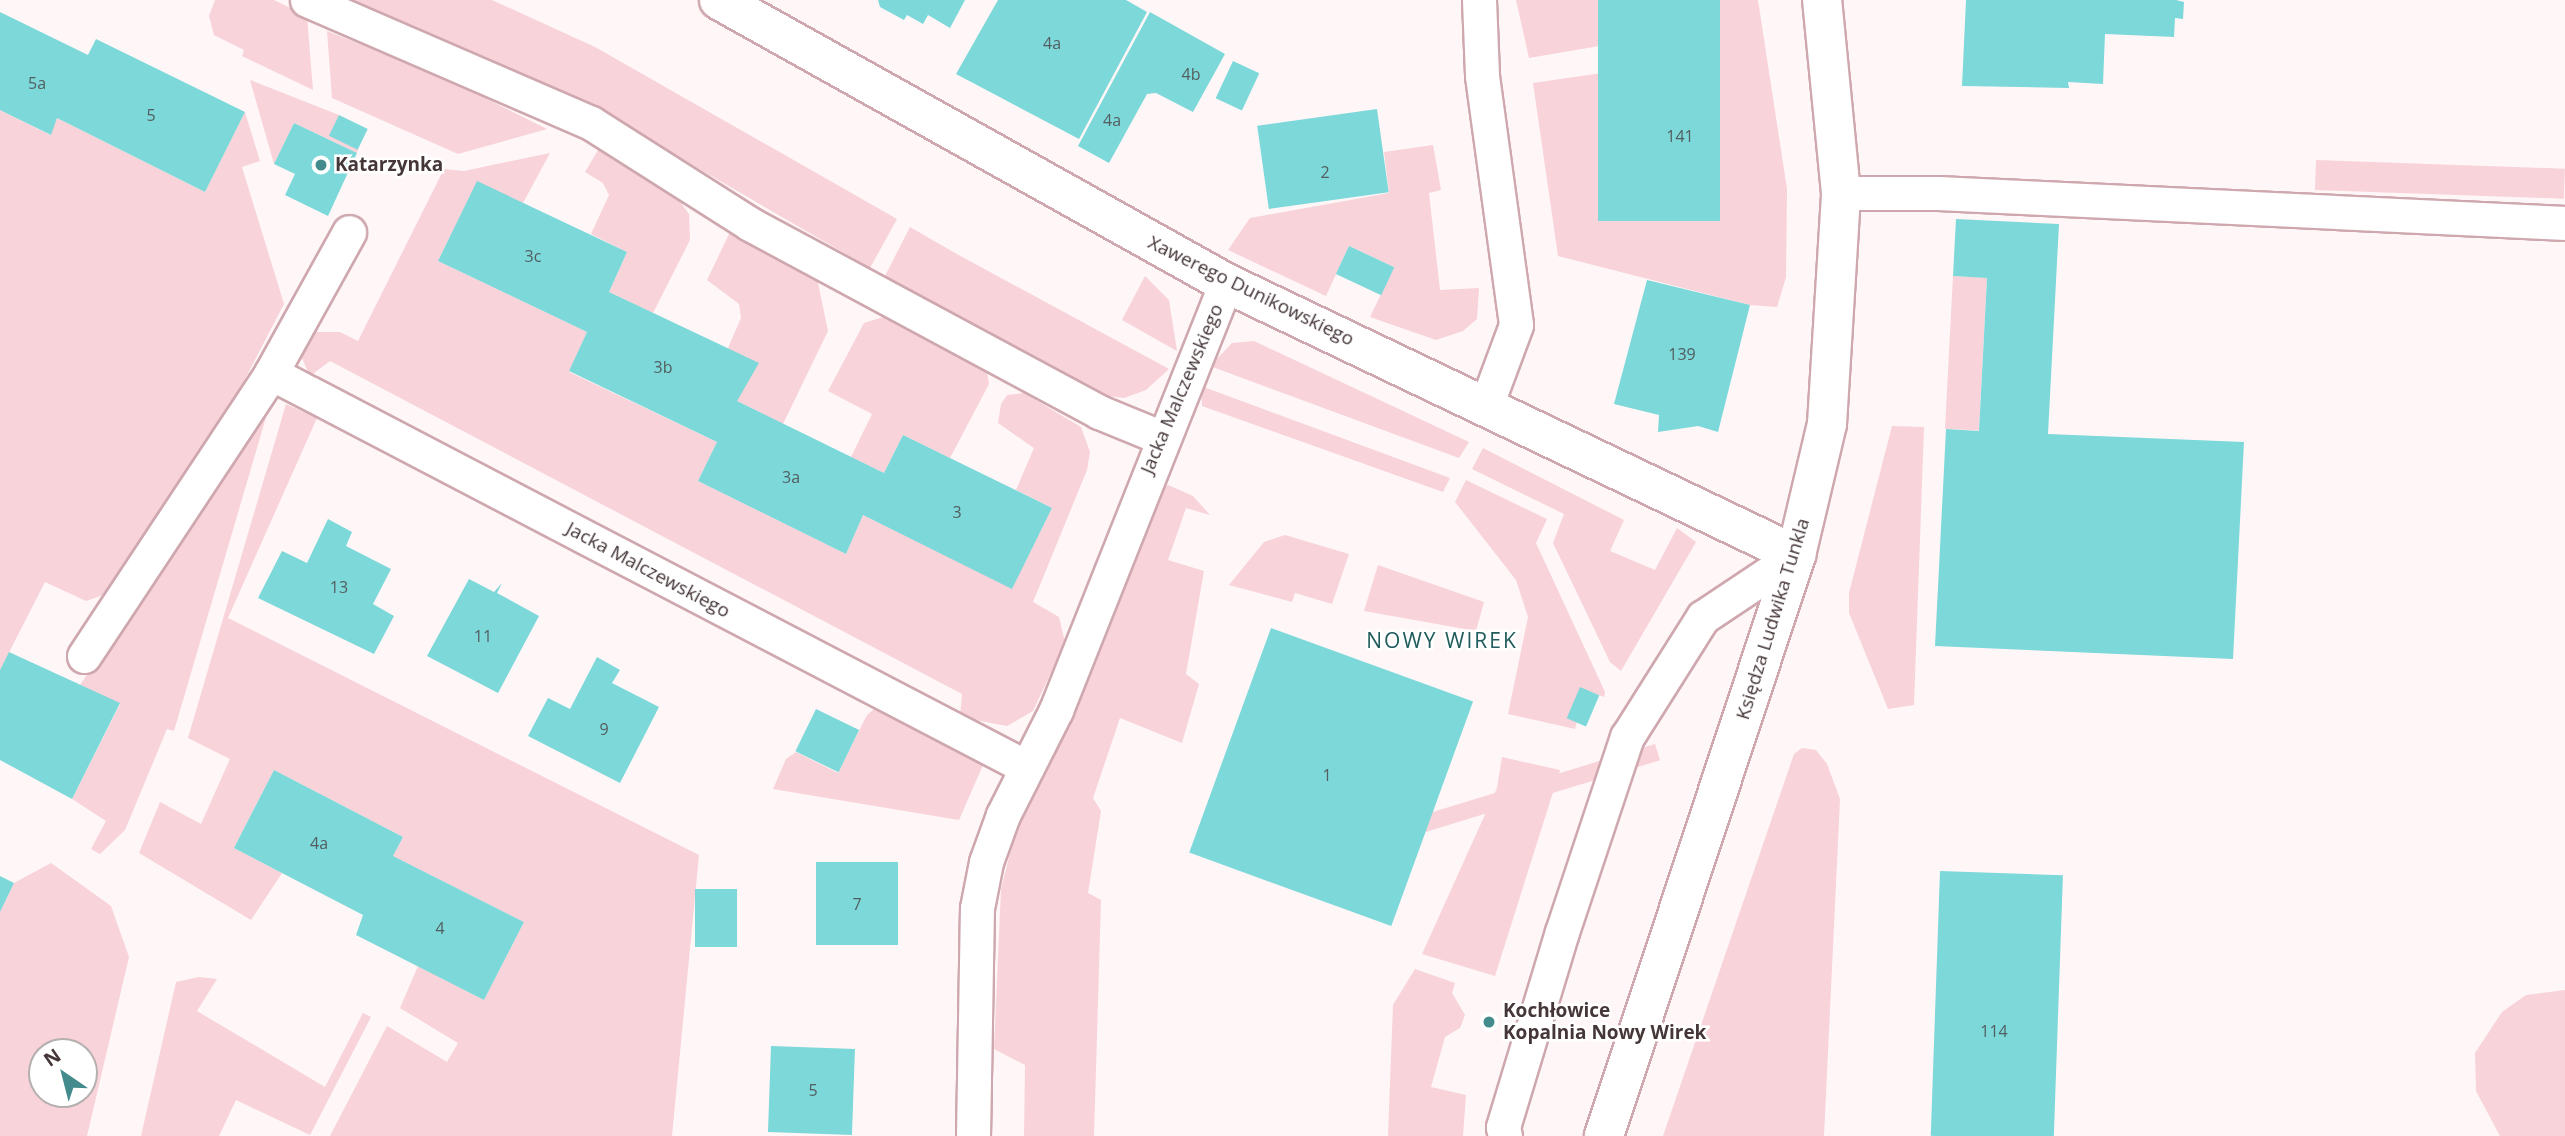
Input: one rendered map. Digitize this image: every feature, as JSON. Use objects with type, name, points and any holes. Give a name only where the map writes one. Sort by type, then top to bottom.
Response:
[{"type":"street","name":"Xawerego Dunikowskiego","points":[[719,0],[1226,283],[1487,403],[1796,555]]},
{"type":"street","name":"Księdza Ludwika Tunkla","points":[[1604,1136],[1796,555],[1827,424],[1841,193],[1822,0]]},
{"type":"lane","points":[[307,0],[591,123],[750,224],[1099,412],[1160,438]]},
{"type":"lane","points":[[1479,0],[1482,76],[1516,325],[1487,403]]},
{"type":"lane","points":[[1841,193],[1938,193],[2565,223]]},
{"type":"lane","points":[[84,656],[271,373],[349,232]]},
{"type":"lane","name":"Jacka Malczewskiego","points":[[973,1136],[977,908],[986,862],[1026,766],[1056,710],[1160,438],[1226,283]]},
{"type":"lane","name":"Jacka Malczewskiego","points":[[271,373],[1026,766]]},
{"type":"lane","points":[[1505,1136],[1503,1127],[1562,932],[1627,737],[1703,617],[1796,555]]},
{"type":"shaded area","points":[[215,0],[274,0],[307,16],[313,90],[242,56],[244,50],[214,35],[209,16]]},
{"type":"shaded area","points":[[348,0],[492,0],[595,47],[897,219],[870,268],[599,111]]},
{"type":"shaded area","points":[[1516,0],[1598,0],[1605,45],[1529,58]]},
{"type":"shaded area","points":[[1720,0],[1758,0],[1787,189],[1786,277],[1777,307],[1750,305],[1558,256],[1533,83],[1609,72]]},
{"type":"shaded area","points":[[327,31],[441,76],[547,129],[458,154],[332,98]]},
{"type":"shaded area","points":[[250,80],[339,115],[330,135],[358,149],[357,153],[294,123],[274,164]]},
{"type":"shaded area","points":[[0,110],[50,135],[57,118],[205,192],[245,112],[260,161],[242,167],[284,304],[228,412],[106,594],[86,601],[45,582],[0,670]]},
{"type":"shaded area","points":[[1433,145],[1441,190],[1429,193],[1440,290],[1479,288],[1477,319],[1463,331],[1436,340],[1370,317],[1394,267],[1349,246],[1326,296],[1228,250],[1250,218],[1389,193],[1384,152]]},
{"type":"shaded area","points":[[598,150],[679,200],[689,214],[690,240],[653,313],[609,292],[627,252],[591,234],[609,195],[603,183],[585,172]]},
{"type":"shaded area","points":[[550,153],[523,203],[477,182],[438,261],[587,332],[569,372],[717,442],[698,481],[846,554],[863,515],[1012,588],[1052,508],[1016,490],[1034,448],[998,423],[1001,404],[1007,395],[1024,393],[1081,427],[1090,452],[1087,470],[1033,602],[1059,617],[1065,642],[1033,711],[1007,726],[960,717],[962,694],[330,361],[310,376],[299,352],[311,332],[340,332],[358,341],[444,169],[464,171]]},
{"type":"shaded area","points":[[2316,160],[2565,169],[2564,199],[2315,190]]},
{"type":"shaded area","points":[[910,227],[1169,369],[1146,390],[1124,398],[1107,396],[969,323],[885,276]]},
{"type":"shaded area","points":[[730,232],[817,278],[828,331],[783,424],[737,401],[728,348],[741,318],[739,304],[707,280]]},
{"type":"shaded area","points":[[1145,276],[1169,300],[1177,351],[1122,320]]},
{"type":"shaded area","points":[[1953,276],[1987,278],[1979,431],[1945,429]]},
{"type":"shaded area","points":[[883,317],[987,372],[989,384],[950,458],[903,435],[884,473],[851,457],[872,414],[828,391],[864,323]]},
{"type":"shaded area","points":[[1254,341],[1469,442],[1459,458],[1210,366],[1232,343]]},
{"type":"shaded area","points":[[1201,386],[1450,478],[1443,492],[1202,406]]},
{"type":"shaded area","points":[[286,404],[317,418],[228,618],[699,855],[672,1136],[330,1136],[387,1026],[447,1062],[458,1043],[400,1008],[418,966],[484,1000],[524,922],[393,856],[403,837],[274,770],[234,848],[282,873],[251,920],[139,853],[160,802],[201,824],[230,759],[188,738]]},
{"type":"shaded area","points":[[269,407],[174,731],[167,729],[125,830],[100,854],[91,849],[106,821],[72,799],[120,704],[80,685]]},
{"type":"shaded area","points":[[1892,426],[1924,427],[1914,705],[1888,709],[1849,613],[1849,593]]},
{"type":"shaded area","points":[[1483,448],[1624,520],[1610,551],[1655,570],[1677,528],[1696,542],[1621,671],[1610,662],[1553,543],[1564,514],[1472,469]]},
{"type":"shaded area","points":[[1466,480],[1547,519],[1536,543],[1605,692],[1604,697],[1580,688],[1569,719],[1577,721],[1575,729],[1508,714],[1528,617],[1516,580],[1455,502]]},
{"type":"shaded area","points":[[1168,485],[1193,496],[1210,515],[1186,508],[1168,560],[1204,571],[1186,674],[1199,684],[1182,743],[1120,718],[1093,798],[1101,811],[1088,893],[1101,900],[1094,1136],[1024,1136],[1025,1065],[994,1049],[1001,889],[1020,813],[1078,701],[1159,491]]},
{"type":"shaded area","points":[[1285,535],[1349,554],[1332,604],[1295,593],[1292,602],[1229,585],[1264,542]]},
{"type":"shaded area","points":[[1378,565],[1484,602],[1476,631],[1364,611]]},
{"type":"shaded area","points":[[877,707],[983,765],[959,820],[773,789],[786,759],[796,752],[838,773],[867,715]]},
{"type":"shaded area","points":[[1655,744],[1660,760],[1419,834],[1414,818]]},
{"type":"shaded area","points":[[1802,748],[1816,750],[1827,764],[1840,799],[1824,1136],[1663,1136],[1794,754]]},
{"type":"shaded area","points":[[1502,757],[1560,770],[1495,976],[1422,954],[1497,788]]},
{"type":"shaded area","points":[[51,863],[111,906],[129,957],[98,1089],[98,1038],[28,1038],[28,1108],[94,1108],[87,1136],[0,1136],[0,912],[14,883]]},
{"type":"shaded area","points":[[1415,969],[1455,983],[1452,993],[1465,1015],[1460,1028],[1445,1037],[1431,1087],[1466,1095],[1463,1136],[1388,1136],[1393,1005]]},
{"type":"shaded area","points":[[199,977],[217,979],[197,1011],[325,1087],[363,1013],[371,1017],[310,1135],[236,1100],[219,1136],[141,1136],[176,982]]},
{"type":"shaded area","points":[[2565,990],[2565,1136],[2500,1136],[2476,1091],[2475,1053],[2502,1012],[2526,995]]},
{"type":"building","points":[[878,0],[965,0],[950,28],[928,15],[923,24],[907,15],[904,20],[880,7]]},
{"type":"building","points":[[998,0],[1126,0],[1147,12],[1079,139],[956,74]]},
{"type":"building","points":[[1598,0],[1720,0],[1720,221],[1598,221]]},
{"type":"building","points":[[1966,0],[2184,2],[2183,19],[2175,18],[2174,37],[2105,34],[2103,84],[2068,82],[2069,88],[1962,86]]},
{"type":"building","points":[[0,12],[88,55],[96,39],[245,112],[205,192],[57,118],[51,135],[0,110]]},
{"type":"building","points":[[1150,12],[1225,54],[1193,112],[1156,93],[1147,94],[1109,163],[1078,146]]},
{"type":"building","points":[[1233,61],[1259,73],[1242,110],[1216,98]]},
{"type":"building","points":[[1377,109],[1389,192],[1269,209],[1257,126]]},
{"type":"building","points":[[339,115],[368,129],[358,150],[329,136]]},
{"type":"building","points":[[294,123],[357,153],[328,216],[285,195],[295,174],[274,164]]},
{"type":"building","points":[[477,181],[627,252],[609,292],[759,363],[737,401],[884,473],[903,435],[1052,508],[1012,589],[863,515],[846,554],[698,481],[717,442],[569,371],[587,332],[438,261]]},
{"type":"building","points":[[1956,219],[2059,224],[2048,434],[2244,442],[2233,659],[1935,646],[1946,429],[1979,431],[1987,278],[1953,276]]},
{"type":"building","points":[[1349,246],[1394,267],[1381,295],[1336,274]]},
{"type":"building","points":[[1647,280],[1750,305],[1718,432],[1698,426],[1658,432],[1659,415],[1614,404]]},
{"type":"building","points":[[328,519],[352,532],[346,546],[391,569],[373,604],[394,616],[374,654],[258,598],[282,551],[307,563]]},
{"type":"building","points":[[469,579],[494,592],[502,583],[497,593],[539,616],[498,693],[427,656]]},
{"type":"building","points":[[1271,628],[1473,702],[1391,926],[1189,853]]},
{"type":"building","points":[[9,652],[120,703],[72,799],[0,760],[0,670]]},
{"type":"building","points":[[597,657],[620,670],[612,683],[659,707],[620,783],[528,736],[548,698],[570,709]]},
{"type":"building","points":[[1580,687],[1599,695],[1586,727],[1567,718]]},
{"type":"building","points":[[816,709],[859,730],[839,772],[795,751]]},
{"type":"building","points":[[274,770],[403,837],[393,856],[524,922],[484,1000],[356,935],[363,915],[234,848]]},
{"type":"building","points":[[816,862],[898,862],[898,945],[816,945]]},
{"type":"building","points":[[1940,871],[2063,875],[2054,1136],[1931,1136]]},
{"type":"building","points":[[0,876],[14,883],[0,912]]},
{"type":"building","points":[[695,889],[737,889],[737,947],[695,947]]},
{"type":"building","points":[[771,1046],[855,1049],[852,1135],[768,1132]]},
{"type":"place","name":"Katarzynka","points":[[321,165]]},
{"type":"place","name":"Kochłowice Kopalnia Nowy Wirek","points":[[1489,1022]]},
{"type":"district","name":"NOWY WIREK","points":[[1442,640]]}]
